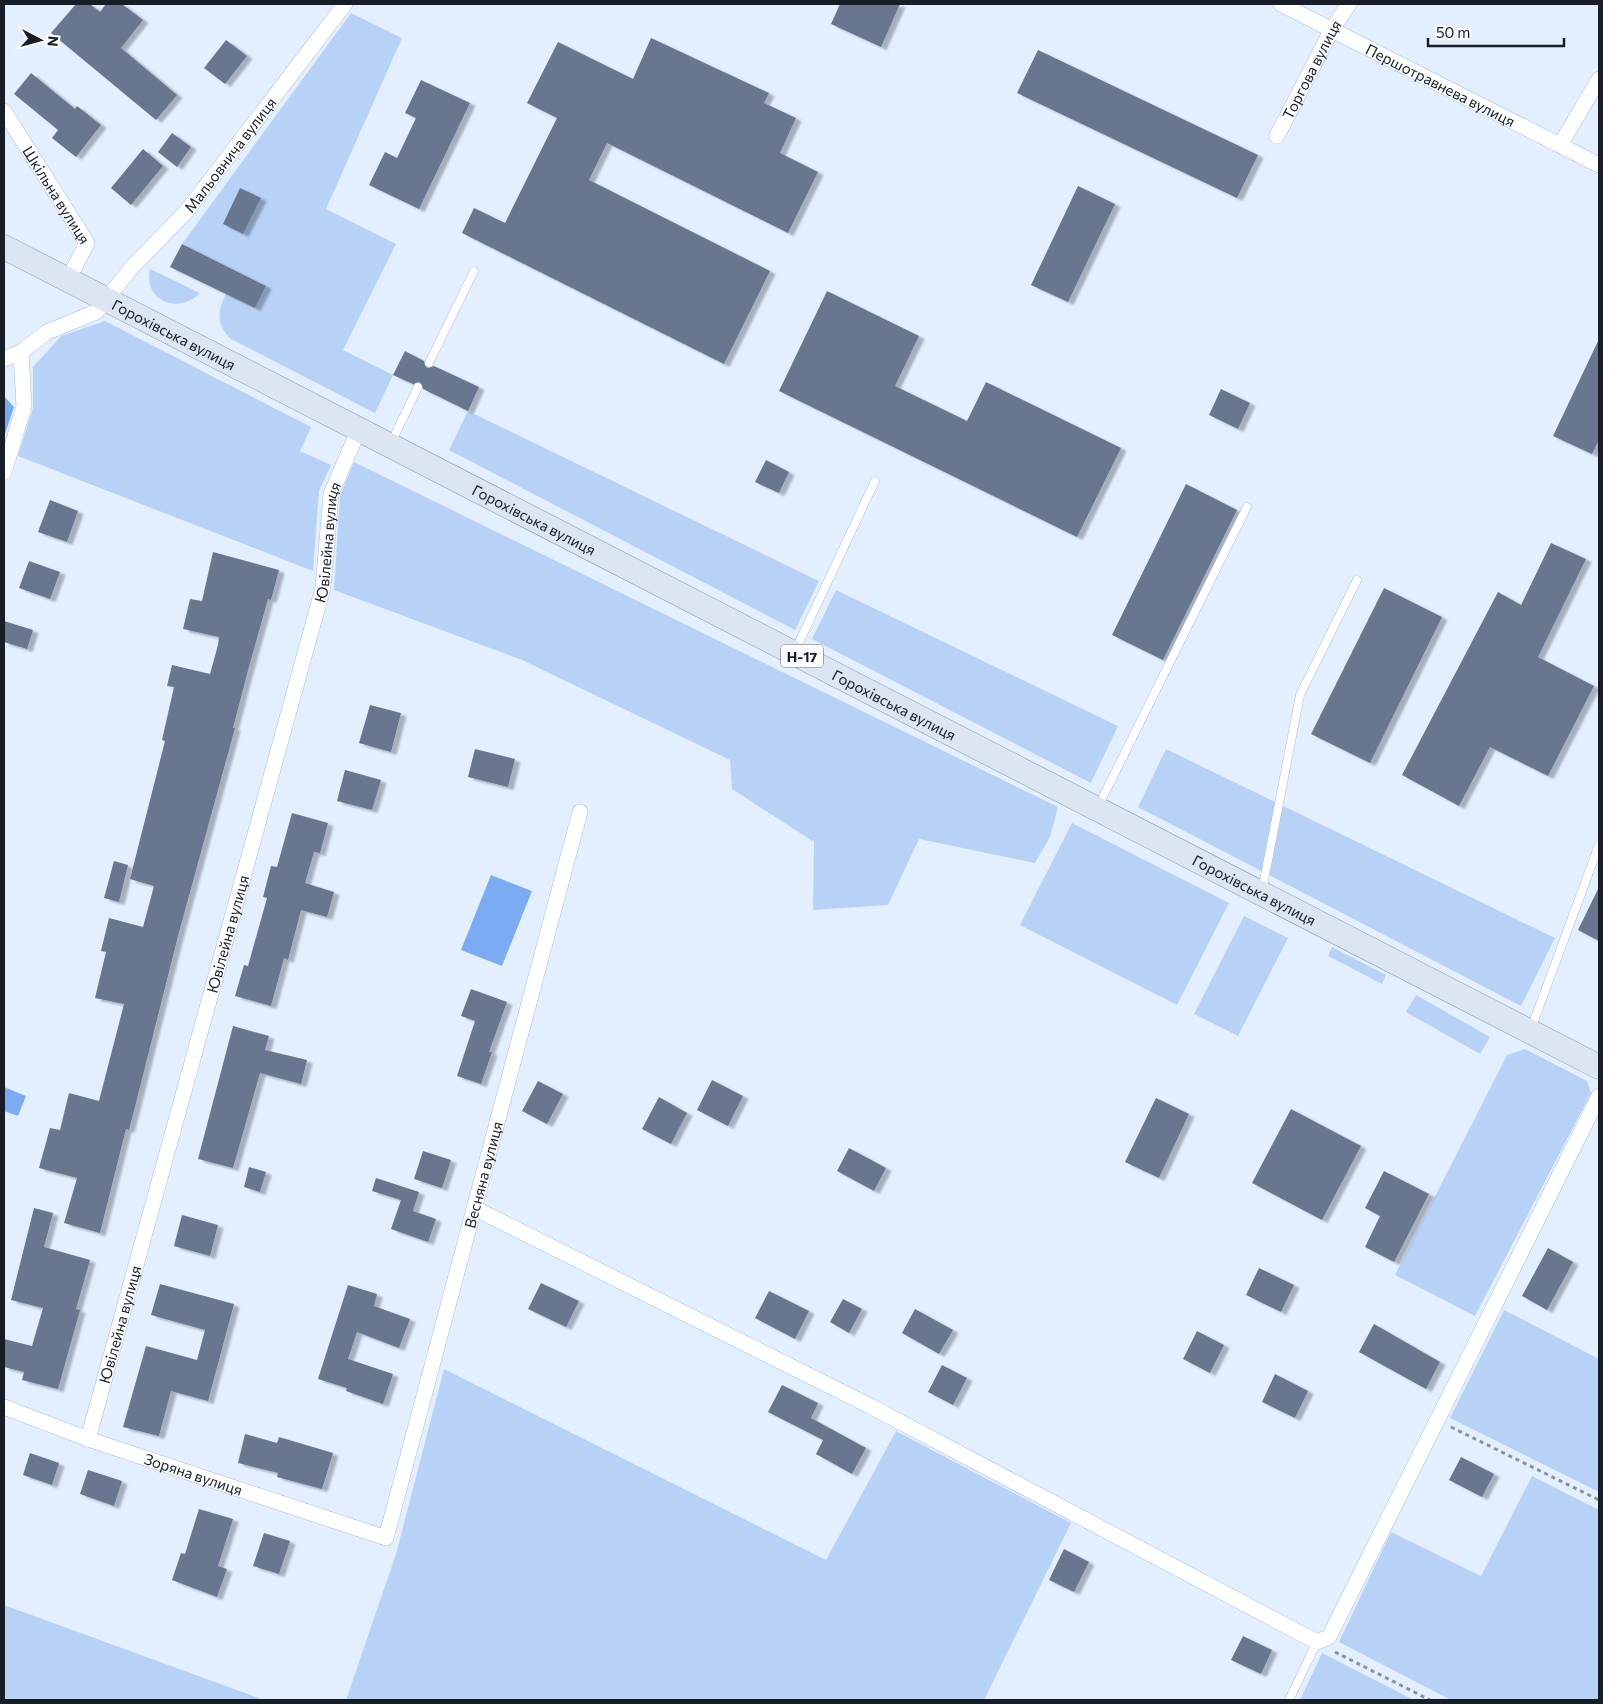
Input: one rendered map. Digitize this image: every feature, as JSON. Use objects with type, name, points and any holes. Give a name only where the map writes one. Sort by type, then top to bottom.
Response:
[{"type":"main road","name":"Горохівська вулиця","points":[[4,247],[1599,1067]]},
{"type":"street","name":"Мальовнича вулиця","points":[[4,359],[21,352],[47,332],[96,312],[134,266],[186,212],[345,4]]},
{"type":"street","name":"Першотравнева вулиця","points":[[1281,4],[1599,165]]},
{"type":"street","name":"Торгова вулиця","points":[[1277,136],[1332,29],[1349,4]]},
{"type":"street","points":[[1560,145],[1599,79]]},
{"type":"street","name":"Шкільна вулиця","points":[[4,111],[87,243],[68,280]]},
{"type":"street","points":[[4,472],[24,407],[21,352]]},
{"type":"street","name":"Ювілейна вулиця","points":[[88,1438],[323,588],[331,494],[359,429]]},
{"type":"street","name":"Весняна вулиця","points":[[386,1538],[580,812]]},
{"type":"street","points":[[474,1208],[870,1406],[1317,1642],[1329,1637],[1599,1096]]},
{"type":"street","name":"Зоряна вулиця","points":[[4,1407],[88,1438],[386,1538]]},
{"type":"lane","points":[[429,363],[474,271]]},
{"type":"lane","points":[[390,445],[418,387]]},
{"type":"lane","points":[[794,653],[875,481]]},
{"type":"lane","points":[[1098,809],[1247,507]]},
{"type":"lane","points":[[1262,893],[1300,695],[1357,580]]},
{"type":"lane","points":[[1530,1031],[1599,845]]},
{"type":"lane","points":[[1289,1700],[1317,1642]]},
{"type":"path","points":[[1437,1420],[1599,1500]]},
{"type":"path","points":[[1317,1642],[1430,1700]]},
{"type":"shaded area","points":[[351,13],[402,38],[326,209],[396,244],[343,350],[393,375],[375,413],[231,339],[220,323],[221,306],[226,294],[266,286],[182,244]]},
{"type":"shaded area","points":[[150,269],[200,293],[192,300],[182,303],[173,304],[164,301],[152,289],[149,280]]},
{"type":"shaded area","points":[[105,321],[311,427],[300,451],[331,465],[319,491],[313,571],[18,456],[33,408],[33,367],[61,336]]},
{"type":"shaded area","points":[[4,396],[14,407],[4,437]]},
{"type":"shaded area","points":[[468,411],[819,581],[795,630],[449,450]]},
{"type":"shaded area","points":[[354,462],[1058,807],[1050,837],[1035,863],[919,839],[888,905],[813,910],[814,842],[732,789],[730,760],[522,660],[334,590],[340,496]]},
{"type":"shaded area","points":[[836,590],[1118,726],[1091,783],[812,639]]},
{"type":"shaded area","points":[[1166,749],[1555,938],[1521,1006],[1138,807]]},
{"type":"shaded area","points":[[1072,823],[1229,903],[1177,1005],[1020,925]]},
{"type":"shaded area","points":[[491,875],[532,891],[502,966],[461,950]]},
{"type":"shaded area","points":[[1244,916],[1288,938],[1238,1036],[1194,1014]]},
{"type":"shaded area","points":[[1332,947],[1386,975],[1382,984],[1328,956]]},
{"type":"shaded area","points":[[1416,995],[1490,1037],[1480,1054],[1406,1012]]},
{"type":"shaded area","points":[[1525,1049],[1587,1081],[1591,1093],[1475,1316],[1395,1275],[1507,1055]]},
{"type":"shaded area","points":[[4,1087],[26,1096],[18,1116],[4,1111]]},
{"type":"shaded area","points":[[1504,1310],[1599,1359],[1599,1492],[1450,1418]]},
{"type":"shaded area","points":[[444,1369],[826,1560],[896,1431],[1071,1523],[984,1700],[346,1700],[396,1554]]},
{"type":"shaded area","points":[[1532,1476],[1599,1510],[1599,1700],[1451,1700],[1339,1642],[1391,1532],[1481,1576]]},
{"type":"shaded area","points":[[4,1605],[264,1700],[4,1700]]},
{"type":"shaded area","points":[[1322,1653],[1414,1700],[1300,1700]]},
{"type":"building","points":[[76,4],[90,4],[100,12],[106,4],[122,4],[143,20],[121,48],[177,95],[156,120],[51,33]]},
{"type":"building","points":[[840,4],[900,4],[881,47],[831,24]]},
{"type":"building","points":[[651,38],[769,93],[764,103],[796,118],[780,153],[818,172],[788,233],[607,143],[589,180],[770,271],[724,364],[462,233],[474,208],[505,223],[557,118],[527,103],[558,42],[633,79]]},
{"type":"building","points":[[226,40],[247,56],[225,84],[204,68]]},
{"type":"building","points":[[1038,50],[1258,155],[1237,198],[1017,93]]},
{"type":"building","points":[[31,73],[75,109],[77,106],[101,125],[76,157],[52,138],[58,130],[14,94]]},
{"type":"building","points":[[421,80],[470,103],[419,209],[369,185],[385,152],[397,158],[416,118],[405,113]]},
{"type":"building","points":[[172,133],[191,147],[177,167],[158,152]]},
{"type":"building","points":[[143,149],[163,166],[131,205],[111,188]]},
{"type":"building","points":[[1078,186],[1115,204],[1068,302],[1031,285]]},
{"type":"building","points":[[240,188],[261,198],[243,234],[223,224]]},
{"type":"building","points":[[182,244],[266,286],[255,308],[170,267]]},
{"type":"building","points":[[827,291],[919,336],[895,386],[967,421],[986,382],[1121,448],[1077,537],[779,391]]},
{"type":"building","points":[[1599,339],[1599,440],[1592,454],[1553,436]]},
{"type":"building","points":[[405,351],[424,361],[427,368],[434,366],[479,387],[468,411],[423,389],[420,382],[413,384],[393,375]]},
{"type":"building","points":[[1221,389],[1250,403],[1238,429],[1209,415]]},
{"type":"building","points":[[766,460],[789,472],[779,493],[755,482]]},
{"type":"building","points":[[1186,484],[1237,510],[1163,660],[1112,635]]},
{"type":"building","points":[[50,500],[78,511],[67,542],[38,532]]},
{"type":"building","points":[[1551,543],[1586,559],[1538,657],[1594,686],[1548,776],[1490,747],[1459,806],[1402,775],[1498,592],[1521,605]]},
{"type":"building","points":[[213,552],[279,570],[271,600],[268,599],[247,674],[233,728],[235,728],[178,936],[129,1130],[126,1129],[100,1233],[64,1223],[77,1178],[39,1168],[50,1128],[60,1130],[69,1093],[99,1101],[124,1004],[95,998],[106,952],[101,951],[109,918],[143,927],[154,886],[130,879],[165,741],[162,740],[174,687],[167,686],[172,665],[210,674],[218,645],[219,637],[183,629],[190,599],[202,601]]},
{"type":"building","points":[[29,561],[60,572],[50,599],[19,588]]},
{"type":"building","points":[[1384,588],[1442,617],[1370,763],[1311,734]]},
{"type":"building","points":[[4,621],[33,630],[27,649],[4,642]]},
{"type":"building","points":[[370,705],[401,713],[391,752],[359,743]]},
{"type":"building","points":[[475,749],[515,759],[508,787],[468,777]]},
{"type":"building","points":[[345,770],[381,780],[372,810],[337,801]]},
{"type":"building","points":[[292,813],[328,823],[320,853],[314,852],[305,883],[334,892],[327,917],[301,910],[288,960],[284,958],[271,1006],[235,996],[244,965],[248,966],[267,898],[263,897],[271,866],[277,867]]},
{"type":"building","points":[[114,861],[128,865],[119,902],[104,898]]},
{"type":"building","points":[[1599,887],[1599,941],[1578,930]]},
{"type":"building","points":[[471,989],[507,1002],[489,1052],[492,1052],[481,1084],[457,1076],[475,1021],[461,1016]]},
{"type":"building","points":[[233,1026],[269,1036],[265,1050],[307,1060],[301,1084],[260,1073],[233,1168],[198,1159]]},
{"type":"building","points":[[712,1080],[743,1096],[728,1126],[697,1110]]},
{"type":"building","points":[[538,1081],[563,1094],[547,1124],[522,1111]]},
{"type":"building","points":[[659,1097],[687,1113],[671,1144],[642,1129]]},
{"type":"building","points":[[1156,1098],[1189,1114],[1159,1178],[1125,1162]]},
{"type":"building","points":[[1291,1109],[1361,1146],[1322,1220],[1252,1183]]},
{"type":"building","points":[[849,1148],[886,1168],[874,1191],[837,1171]]},
{"type":"building","points":[[423,1151],[451,1160],[442,1188],[414,1179]]},
{"type":"building","points":[[249,1167],[266,1172],[260,1192],[244,1187]]},
{"type":"building","points":[[1384,1171],[1429,1194],[1394,1262],[1365,1247],[1380,1216],[1365,1208]]},
{"type":"building","points":[[376,1178],[419,1192],[413,1211],[436,1219],[428,1242],[391,1229],[401,1200],[372,1191]]},
{"type":"building","points":[[34,1208],[53,1213],[44,1247],[90,1260],[76,1309],[80,1310],[58,1389],[22,1380],[24,1372],[4,1367],[4,1339],[32,1346],[43,1308],[11,1300]]},
{"type":"building","points":[[182,1215],[218,1225],[210,1256],[174,1246]]},
{"type":"building","points":[[1548,1248],[1573,1262],[1547,1310],[1522,1296]]},
{"type":"building","points":[[1259,1268],[1294,1285],[1281,1312],[1246,1295]]},
{"type":"building","points":[[541,1283],[579,1301],[566,1327],[528,1309]]},
{"type":"building","points":[[160,1284],[234,1304],[208,1401],[171,1391],[159,1436],[123,1427],[146,1346],[197,1360],[205,1330],[151,1315]]},
{"type":"building","points":[[348,1285],[377,1294],[374,1306],[410,1319],[399,1348],[357,1332],[348,1359],[393,1374],[383,1404],[346,1391],[347,1388],[318,1379]]},
{"type":"building","points":[[769,1291],[809,1311],[795,1339],[755,1318]]},
{"type":"building","points":[[843,1299],[862,1309],[849,1333],[830,1322]]},
{"type":"building","points":[[915,1309],[953,1330],[939,1354],[902,1333]]},
{"type":"building","points":[[1374,1324],[1440,1362],[1426,1389],[1359,1352]]},
{"type":"building","points":[[1197,1331],[1224,1345],[1210,1373],[1183,1359]]},
{"type":"building","points":[[942,1365],[967,1378],[953,1405],[928,1392]]},
{"type":"building","points":[[1275,1374],[1308,1391],[1295,1418],[1262,1402]]},
{"type":"building","points":[[782,1385],[818,1403],[811,1418],[866,1448],[852,1474],[816,1454],[823,1440],[768,1412]]},
{"type":"building","points":[[245,1434],[277,1443],[279,1437],[333,1453],[322,1489],[277,1477],[278,1473],[238,1463]]},
{"type":"building","points":[[30,1453],[59,1463],[52,1485],[23,1475]]},
{"type":"building","points":[[1461,1457],[1494,1474],[1482,1497],[1449,1480]]},
{"type":"building","points":[[88,1470],[122,1481],[114,1506],[80,1494]]},
{"type":"building","points":[[199,1509],[233,1519],[218,1566],[227,1569],[217,1597],[172,1580],[181,1553],[185,1554]]},
{"type":"building","points":[[264,1533],[290,1541],[279,1574],[253,1566]]},
{"type":"building","points":[[1064,1549],[1089,1562],[1074,1592],[1049,1580]]},
{"type":"building","points":[[1243,1636],[1272,1650],[1261,1674],[1231,1660]]}]
